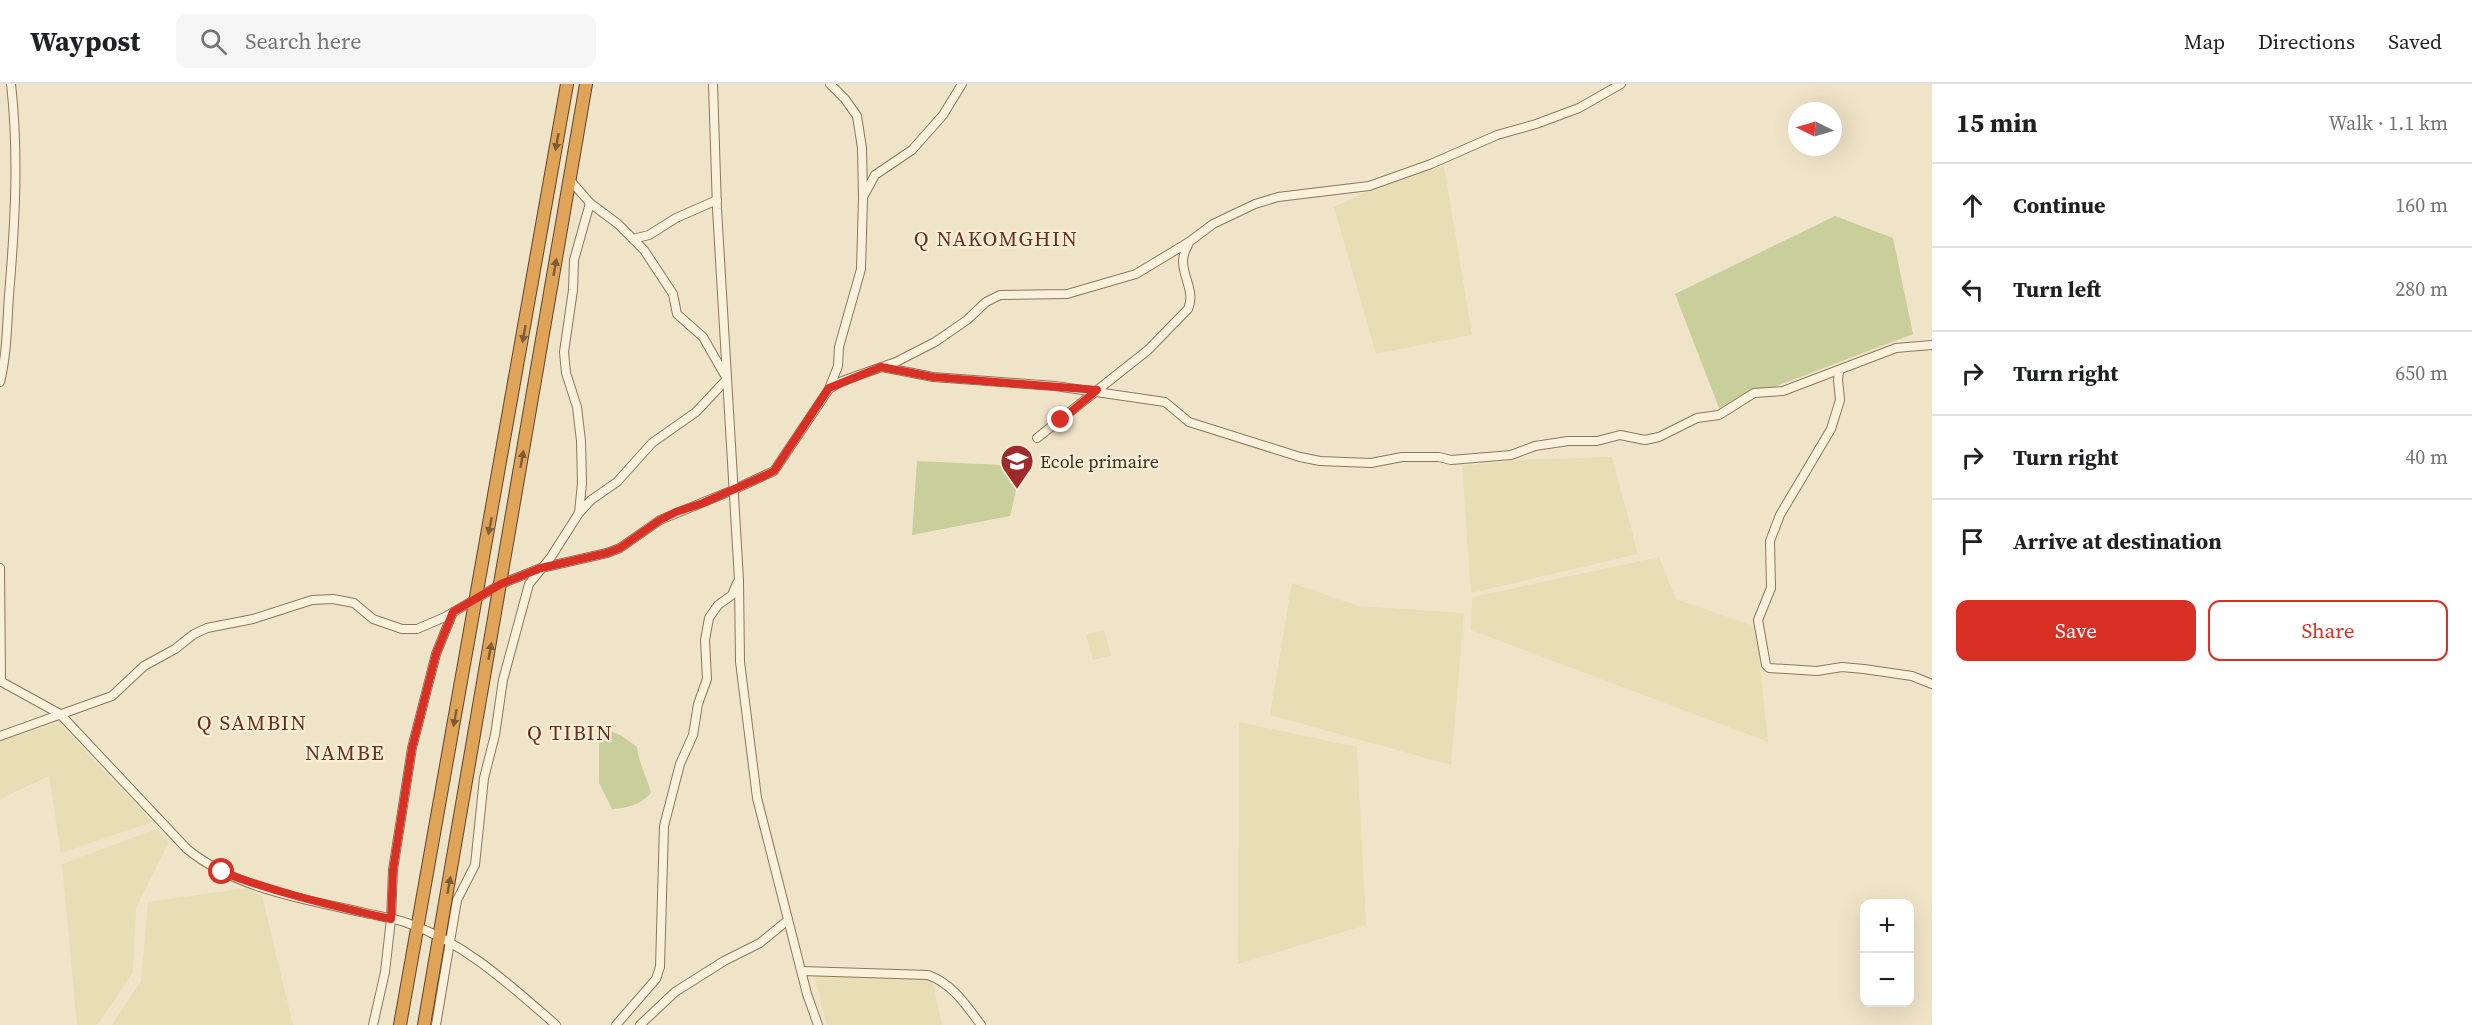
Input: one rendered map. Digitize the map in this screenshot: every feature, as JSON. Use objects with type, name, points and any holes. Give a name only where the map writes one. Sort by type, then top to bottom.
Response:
[{"type":"highway","points":[[400,1025],[567,84]]},
{"type":"highway","points":[[424,1025],[444,939],[501,584],[586,84]]},
{"type":"street","points":[[0,382],[7,323],[15,205],[16,125],[11,84]]},
{"type":"street","points":[[713,84],[717,200],[739,580],[740,663],[757,798],[801,971],[818,1025]]},
{"type":"street","points":[[0,735],[112,696],[144,666],[207,628],[254,619],[303,603],[333,599],[354,603],[373,619],[402,630],[417,629],[453,612],[501,584],[541,568],[620,548],[660,520],[774,471],[829,388],[838,366],[839,347],[861,268],[862,148],[857,116],[830,84]]},
{"type":"street","points":[[863,198],[875,175],[912,150],[943,115],[962,84]]},
{"type":"street","points":[[829,388],[896,362],[935,342],[967,320],[986,302],[1000,295],[1067,294],[1136,274],[1189,242],[1213,224],[1255,204],[1278,197],[1369,186],[1431,164],[1497,135],[1579,108],[1621,84]]},
{"type":"street","points":[[570,180],[590,203],[633,238],[644,250],[674,294],[677,315],[703,338],[727,379]]},
{"type":"street","points":[[633,238],[649,235],[676,218],[717,200]]},
{"type":"street","points":[[579,513],[582,483],[581,441],[577,407],[566,373],[564,352],[573,290],[574,261],[590,203]]},
{"type":"street","points":[[1037,438],[1148,350],[1188,309],[1191,295],[1182,263],[1182,254],[1189,242]]},
{"type":"street","points":[[881,367],[933,377],[1097,390],[1165,402],[1189,422],[1300,458],[1371,463],[1402,457],[1439,457],[1451,460],[1510,455],[1535,446],[1568,441],[1597,441],[1620,435],[1645,440],[1659,437],[1697,418],[1719,415],[1754,393],[1783,391],[1804,381],[1839,371],[1896,348],[1932,345]]},
{"type":"street","points":[[1839,371],[1840,400],[1831,429],[1780,515],[1770,540],[1771,588],[1758,620],[1766,665],[1769,668],[1817,671],[1842,668],[1864,669],[1912,676],[1932,684]]},
{"type":"street","points":[[436,1025],[444,939],[457,900],[475,865],[484,778],[495,735],[506,668],[523,598],[529,584],[551,557],[579,513],[591,500],[617,482],[652,443],[696,412],[727,379]]},
{"type":"street","points":[[0,567],[1,682],[60,714],[187,849],[206,865],[266,889],[417,926],[444,939],[496,974],[556,1025]]},
{"type":"street","points":[[616,1025],[656,979],[660,968],[664,826],[680,764],[693,735],[698,704],[707,679],[705,640],[709,618],[717,605],[732,595],[739,580]]},
{"type":"street","points":[[373,1025],[385,972],[391,919],[393,870],[412,748],[436,654],[453,612]]},
{"type":"street","points":[[639,1025],[675,992],[724,961],[760,944],[788,920]]},
{"type":"street","points":[[801,971],[928,975],[944,982],[959,995],[981,1025]]},
{"type":"shaded area","points":[[1444,166],[1472,335],[1376,354],[1334,207],[1388,182]]},
{"type":"shaded area","points":[[1612,457],[1638,554],[1471,593],[1462,466],[1520,460]]},
{"type":"shaded area","points":[[1659,557],[1676,599],[1756,627],[1768,742],[1471,630],[1472,597]]},
{"type":"shaded area","points":[[1292,583],[1358,606],[1464,613],[1451,765],[1270,715]]},
{"type":"shaded area","points":[[1104,630],[1111,656],[1093,660],[1086,635]]},
{"type":"shaded area","points":[[1239,722],[1357,747],[1366,925],[1238,964]]},
{"type":"shaded area","points":[[59,723],[152,822],[61,853],[49,776],[0,799],[0,741]]},
{"type":"shaded area","points":[[157,829],[169,842],[136,908],[133,972],[97,1025],[77,1025],[62,864]]},
{"type":"shaded area","points":[[247,888],[262,896],[293,1025],[112,1025],[141,981],[148,902]]},
{"type":"shaded area","points":[[814,974],[932,979],[942,1025],[827,1025]]},
{"type":"green space","points":[[1835,216],[1893,238],[1913,334],[1719,408],[1675,294]]},
{"type":"green space","points":[[917,461],[1022,466],[1010,516],[912,535]]},
{"type":"green space","points":[[604,728],[622,736],[637,747],[651,793],[633,805],[612,809],[599,783],[599,744]]},
{"type":"place","name":"Ecole primaire","points":[[1017,490]]},
{"type":"district","name":"Q NAKOMGHIN","points":[[996,238]]},
{"type":"district","name":"Q SAMBIN","points":[[252,722]]},
{"type":"district","name":"Q TIBIN","points":[[570,732]]},
{"type":"district","name":"NAMBE","points":[[345,752]]},
{"type":"route","points":[[222,872],[266,889],[391,919],[393,870],[412,748],[436,654],[453,612],[501,584],[541,568],[620,548],[660,520],[774,471],[829,388],[881,367],[933,377],[1097,390],[1061,420]]}]
